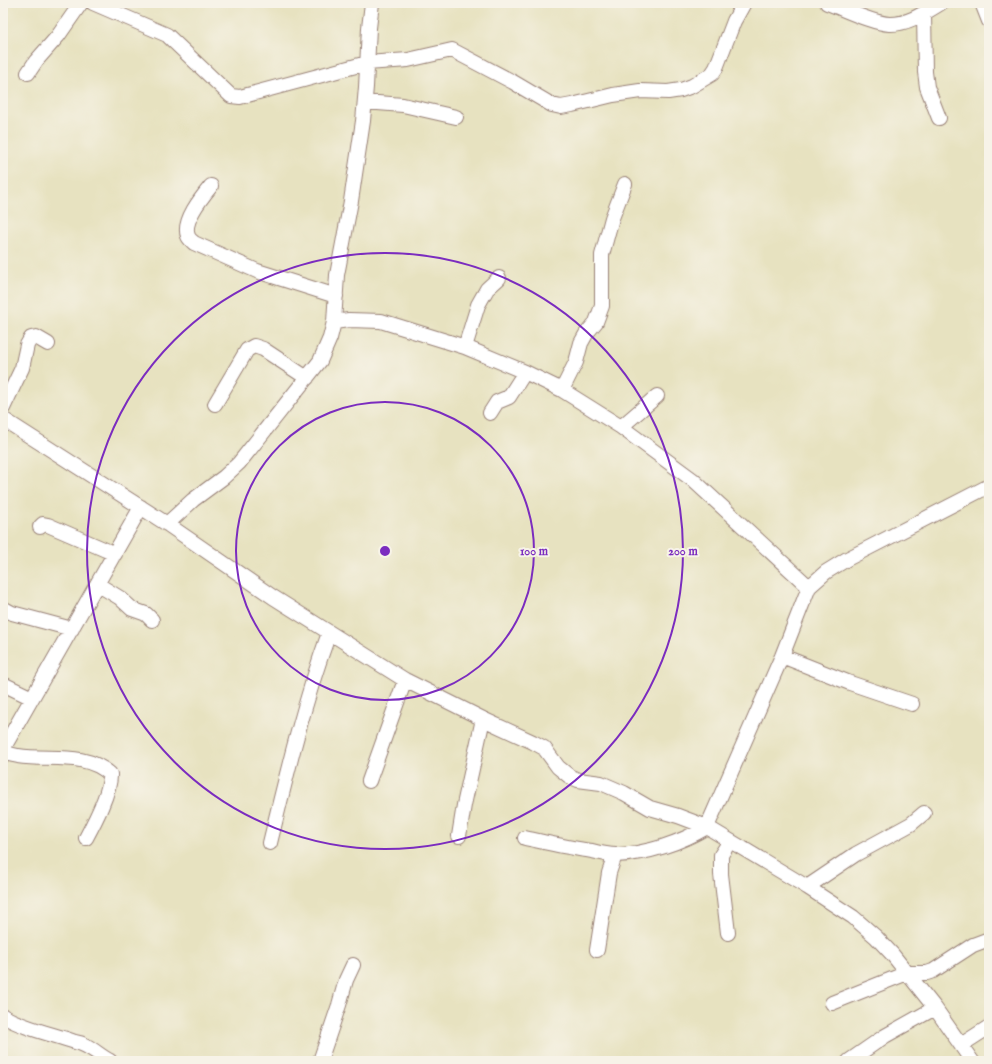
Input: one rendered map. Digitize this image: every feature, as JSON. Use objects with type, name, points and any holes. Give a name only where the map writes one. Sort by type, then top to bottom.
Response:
[{"type":"street","points":[[28,73],[36,61],[58,36],[81,3]]},
{"type":"street","points":[[93,3],[168,35],[231,96],[240,97],[266,91],[367,63],[408,60],[452,50],[513,82],[552,105],[561,107],[613,95],[640,91],[668,92],[681,90],[692,86],[712,74],[716,68],[734,21],[744,3]]},
{"type":"street","points":[[166,524],[239,463],[320,361],[330,338],[334,322],[337,275],[364,121],[369,28],[372,3]]},
{"type":"street","points":[[827,3],[878,22],[890,24],[907,21],[941,3]]},
{"type":"street","points":[[982,3],[989,21]]},
{"type":"street","points":[[924,13],[925,72],[927,87],[939,118]]},
{"type":"street","points":[[365,102],[403,105],[456,117]]},
{"type":"street","points":[[562,390],[576,362],[581,343],[596,322],[602,306],[602,255],[612,218],[624,184]]},
{"type":"street","points":[[211,186],[195,205],[186,228],[188,238],[194,243],[257,271],[336,296]]},
{"type":"street","points":[[465,347],[478,305],[487,289],[499,278]]},
{"type":"street","points":[[334,322],[348,320],[381,321],[465,347],[525,372],[562,390],[621,427],[693,480],[809,587]]},
{"type":"street","points":[[3,408],[22,368],[31,338],[36,337],[48,344]]},
{"type":"street","points":[[215,404],[247,350],[254,346],[263,348],[307,378]]},
{"type":"street","points":[[490,413],[497,402],[509,397],[525,372]]},
{"type":"street","points":[[621,427],[657,396]]},
{"type":"street","points":[[3,419],[141,507],[273,597],[405,680],[544,748],[558,767],[569,776],[578,780],[601,783],[624,793],[650,808],[678,816],[707,827],[807,887],[853,917],[876,937],[907,974],[935,1008],[972,1061]]},
{"type":"street","points":[[525,838],[564,848],[614,855],[636,853],[674,843],[707,827],[782,656],[809,587],[826,572],[847,560],[989,486]]},
{"type":"street","points":[[86,838],[100,810],[111,780],[110,774],[104,769],[84,760],[73,758],[18,756],[3,751],[141,507]]},
{"type":"street","points":[[40,527],[44,524],[48,525],[114,554]]},
{"type":"street","points":[[97,584],[120,598],[132,609],[146,614],[152,620]]},
{"type":"street","points":[[3,608],[12,613],[72,629]]},
{"type":"street","points":[[270,844],[301,720],[329,633]]},
{"type":"street","points":[[782,656],[850,684],[912,704]]},
{"type":"street","points":[[369,781],[405,680]]},
{"type":"street","points":[[3,684],[32,698]]},
{"type":"street","points":[[459,836],[483,719]]},
{"type":"street","points":[[807,887],[856,854],[911,824],[924,813]]},
{"type":"street","points":[[728,933],[721,874],[721,855],[730,840]]},
{"type":"street","points":[[597,950],[609,873],[614,855]]},
{"type":"street","points":[[832,1003],[907,974],[927,973],[932,971],[973,945],[989,939]]},
{"type":"street","points":[[320,1061],[352,965]]},
{"type":"street","points":[[849,1061],[885,1036],[935,1008]]},
{"type":"street","points":[[3,1016],[17,1023],[75,1042],[83,1043],[102,1059]]},
{"type":"street","points":[[961,1045],[989,1027]]}]
